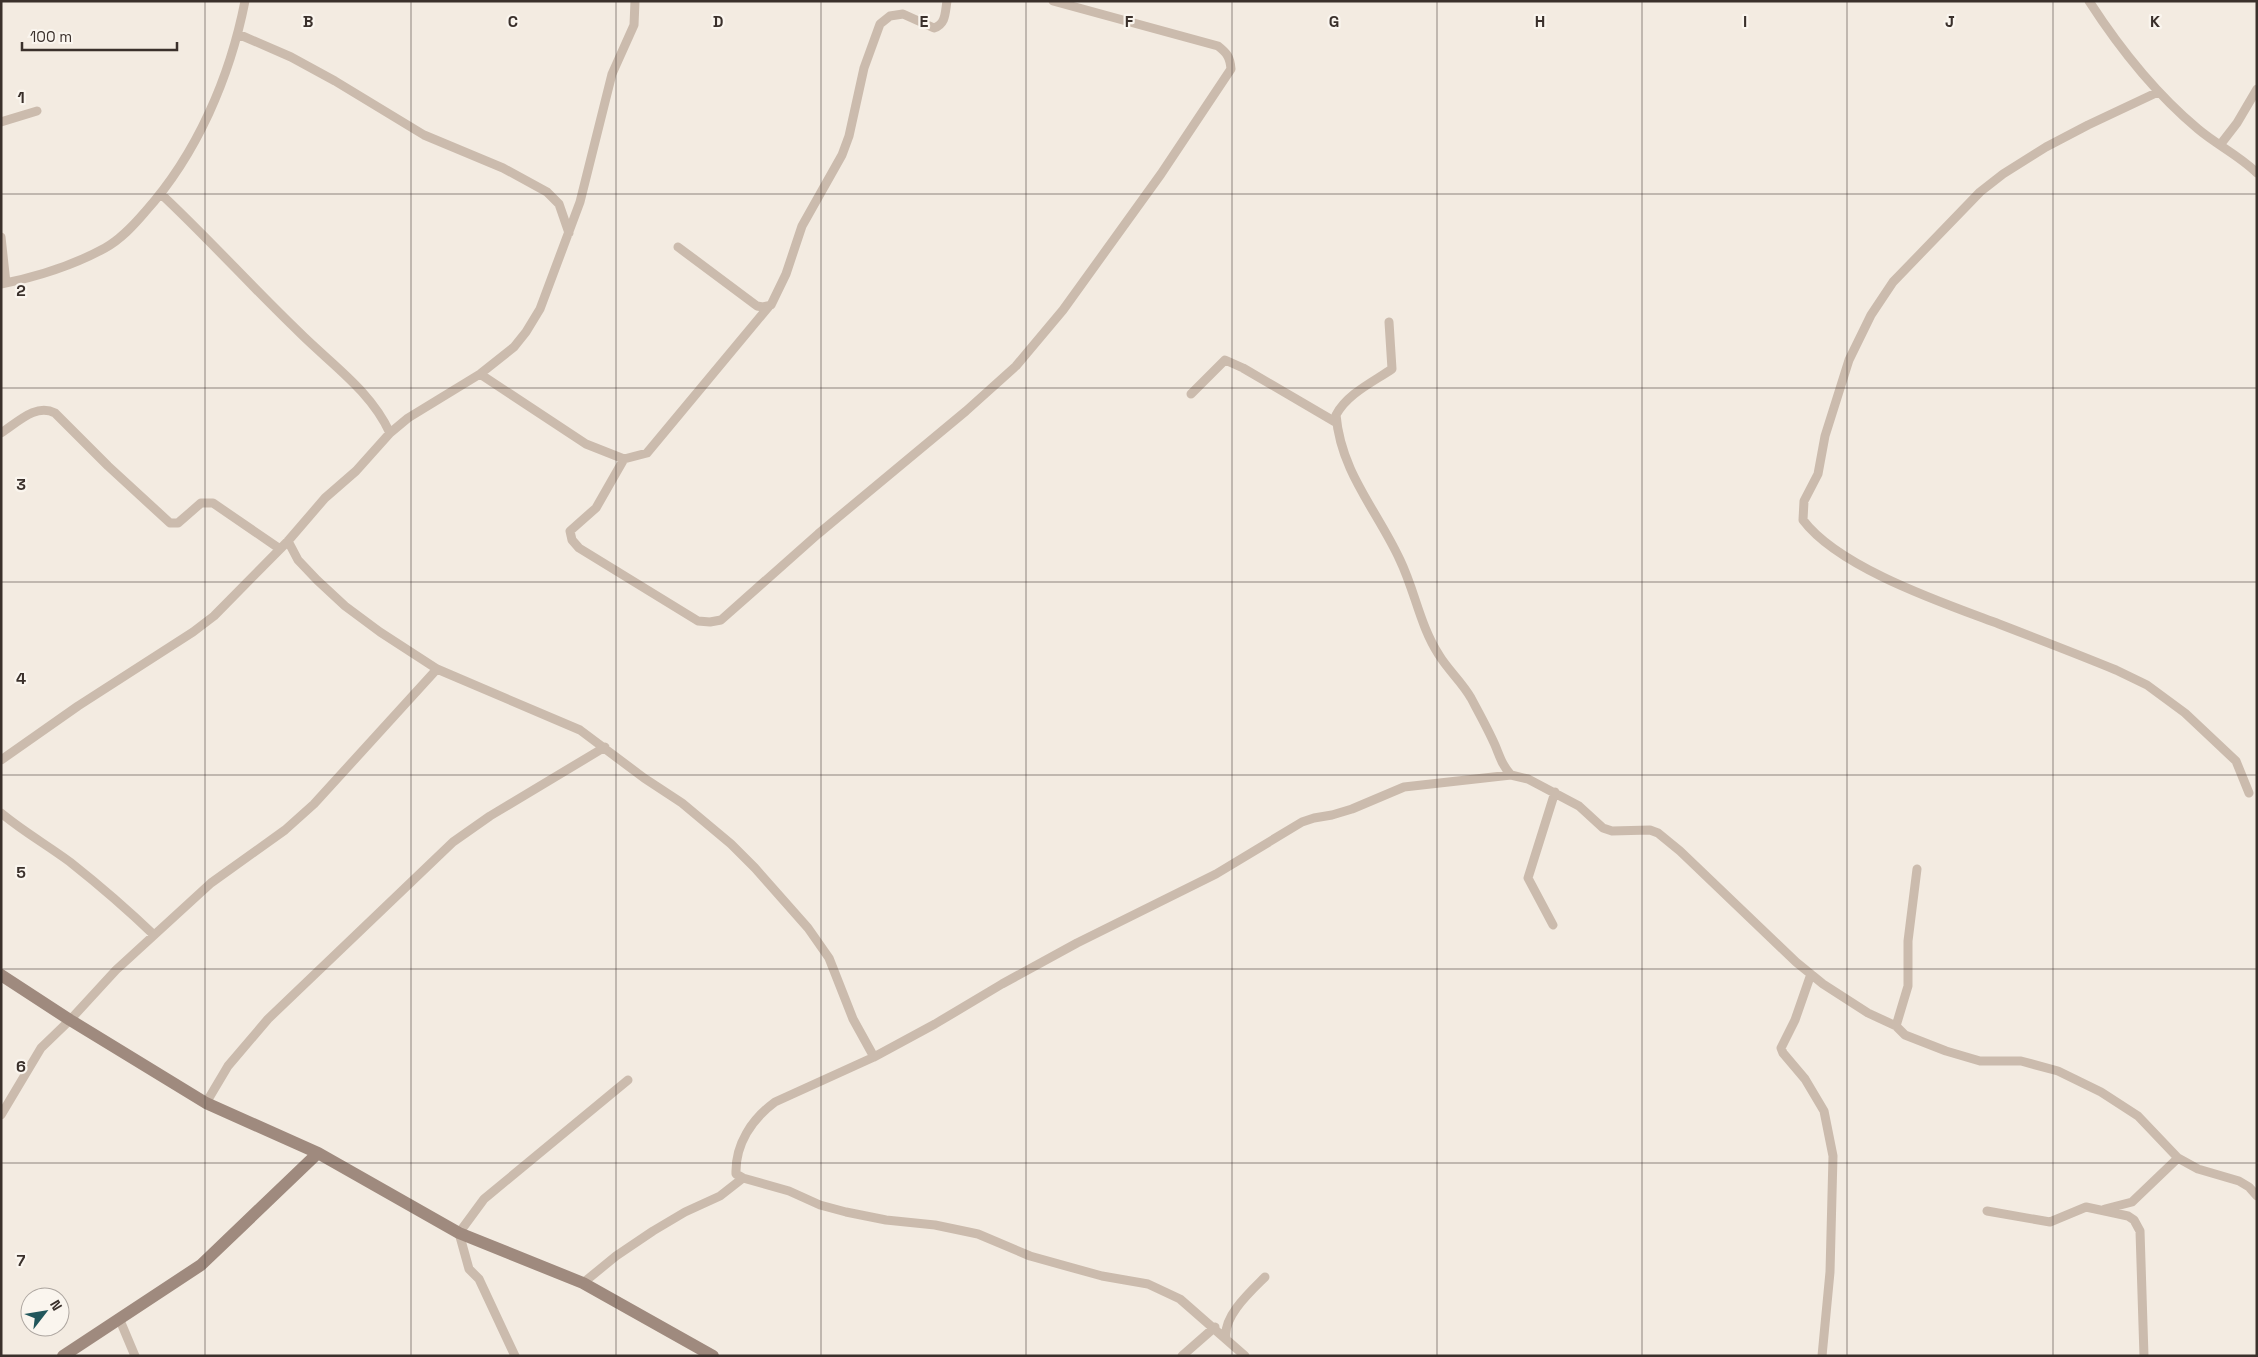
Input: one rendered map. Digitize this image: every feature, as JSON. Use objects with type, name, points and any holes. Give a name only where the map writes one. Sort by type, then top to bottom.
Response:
[{"type":"main road","points":[[1,975],[70,1020],[206,1102],[318,1153],[459,1233],[583,1283],[713,1356]]},
{"type":"main road","points":[[63,1356],[201,1265],[318,1153]]},
{"type":"street","points":[[1,237],[3,284],[57,268],[106,247],[127,232],[161,194],[187,156],[199,134],[238,34],[245,1]]},
{"type":"street","points":[[1,760],[78,706],[194,632],[214,616],[288,541],[325,498],[356,471],[390,433],[408,418],[480,374],[514,347],[540,309],[569,233],[585,185],[612,74],[634,25],[635,1]]},
{"type":"street","points":[[480,374],[586,444],[624,459],[647,453],[770,305],[786,274],[802,226],[842,155],[849,136],[864,68],[880,24],[890,16],[903,14],[934,28],[943,22],[947,1]]},
{"type":"street","points":[[624,459],[596,508],[570,532],[572,540],[579,548],[698,621],[710,622],[721,620],[818,534],[966,411],[1016,366],[1063,310],[1161,174],[1230,69],[1230,60],[1227,53],[1218,46],[1053,1]]},
{"type":"street","points":[[2089,1],[2111,36],[2158,92],[2199,130],[2257,173]]},
{"type":"street","points":[[238,34],[291,57],[336,81],[424,135],[503,168],[546,192],[559,204],[569,233]]},
{"type":"street","points":[[2220,145],[2237,122],[2257,89]]},
{"type":"street","points":[[2158,92],[2046,147],[2003,174],[1980,192],[1893,282],[1871,315],[1849,360],[1825,436],[1818,474],[1804,501],[1803,520],[1810,529],[1849,558],[1901,586],[2116,670],[2146,686],[2185,713],[2236,761],[2249,793]]},
{"type":"street","points":[[1,122],[37,111]]},
{"type":"street","points":[[161,194],[206,236],[300,334],[368,396],[382,415],[390,433]]},
{"type":"street","points":[[678,247],[757,306],[770,305]]},
{"type":"street","points":[[1389,322],[1392,369],[1356,392],[1339,410],[1336,416],[1344,457],[1353,478],[1400,560],[1412,587],[1422,623],[1438,655],[1469,695],[1496,746],[1502,766],[1511,775]]},
{"type":"street","points":[[1191,394],[1225,360],[1243,368],[1337,424]]},
{"type":"street","points":[[1,433],[38,409],[47,409],[55,413],[108,466],[170,523],[178,523],[201,503],[213,502],[280,549]]},
{"type":"street","points":[[288,541],[298,560],[345,606],[437,669],[580,730],[644,778],[682,803],[731,844],[802,921],[829,958],[853,1019],[874,1057]]},
{"type":"street","points":[[1,1115],[41,1048],[116,970],[211,883],[285,830],[314,804],[437,669]]},
{"type":"street","points":[[206,1102],[228,1066],[268,1019],[453,842],[490,816],[605,747]]},
{"type":"street","points":[[1245,1356],[1180,1299],[1148,1284],[1102,1276],[1057,1264],[1030,1256],[978,1234],[935,1225],[886,1220],[846,1212],[820,1204],[789,1191],[743,1178],[736,1174],[738,1150],[761,1112],[775,1102],[874,1057],[1077,943],[1216,874],[1302,822],[1314,818],[1332,816],[1404,787],[1511,775],[1528,779],[1555,792],[1579,806],[1603,828],[1612,831],[1650,830],[1658,833],[1680,851],[1755,924],[1811,974],[1868,1013],[1896,1026],[1905,1035],[1946,1051],[1980,1061],[2021,1061],[2058,1071],[2101,1092],[2138,1116],[2178,1158],[2198,1169],[2239,1181],[2249,1187],[2257,1196]]},
{"type":"street","points":[[1553,925],[1528,878],[1555,792]]},
{"type":"street","points":[[1,813],[28,835],[76,867],[154,935]]},
{"type":"street","points":[[1896,1026],[1908,986],[1908,941],[1917,869]]},
{"type":"street","points":[[1811,974],[1795,1020],[1781,1048],[1805,1079],[1824,1111],[1832,1156],[1830,1272],[1822,1356]]},
{"type":"street","points":[[515,1356],[479,1279],[470,1269],[459,1233],[484,1199],[628,1080]]},
{"type":"street","points":[[2102,1210],[2132,1202],[2178,1158]]},
{"type":"street","points":[[583,1283],[616,1256],[653,1230],[685,1212],[720,1196],[743,1178]]},
{"type":"street","points":[[1987,1211],[2050,1222],[2080,1208],[2102,1210],[2128,1216],[2134,1220],[2140,1231],[2144,1356]]},
{"type":"street","points":[[1226,1338],[1225,1329],[1237,1309],[1265,1277]]},
{"type":"street","points":[[119,1318],[135,1356]]},
{"type":"street","points":[[1182,1356],[1214,1327]]}]
